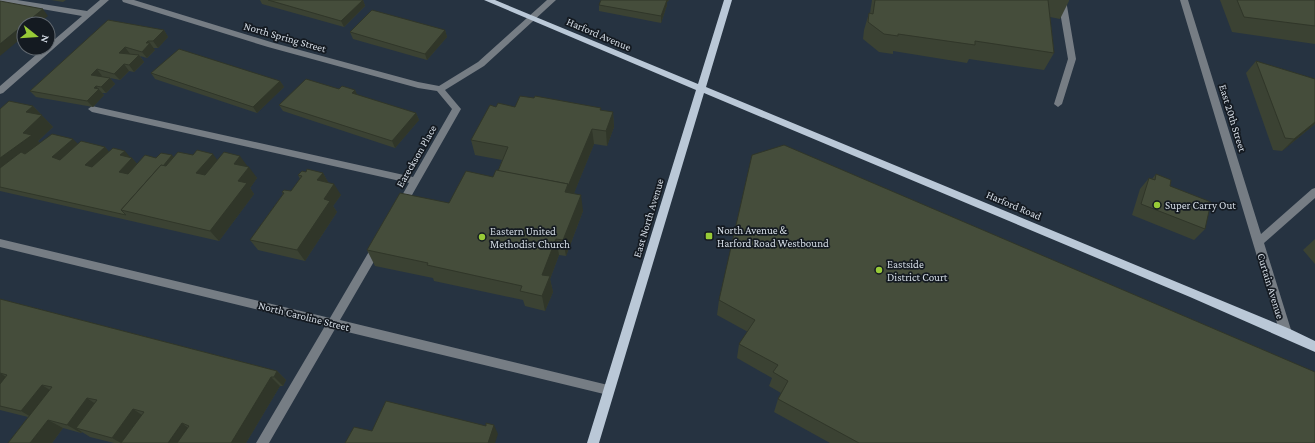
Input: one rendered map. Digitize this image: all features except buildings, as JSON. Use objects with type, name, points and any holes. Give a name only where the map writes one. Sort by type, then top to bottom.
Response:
[{"type":"main road","name":"Harford Avenue","points":[[488,0],[702,88]]},
{"type":"main road","name":"East North Avenue","points":[[593,443],[728,0]]},
{"type":"main road","name":"Harford Road","points":[[702,88],[1286,333],[1315,347]]},
{"type":"street","points":[[2,0],[88,14]]},
{"type":"street","points":[[1,89],[105,0]]},
{"type":"street","name":"North Spring Street","points":[[126,0],[271,45],[418,85],[440,89]]},
{"type":"street","points":[[440,89],[481,64],[552,0]]},
{"type":"street","points":[[1058,104],[1072,59],[1062,0]]},
{"type":"street","name":"East 20th Street","points":[[1184,0],[1258,242]]},
{"type":"street","name":"Eareckson Place","points":[[396,214],[457,109],[440,89]]},
{"type":"street","points":[[92,109],[416,180]]},
{"type":"street","name":"Curtain Avenue","points":[[1286,333],[1258,242],[1315,192]]},
{"type":"street","points":[[262,443],[385,235]]},
{"type":"street","name":"North Caroline Street","points":[[0,243],[334,322],[608,390]]},
{"type":"place","name":"Super Carry Out","points":[[1157,205]]},
{"type":"place","name":"North Avenue & Harford Road Westbound","points":[[709,236]]},
{"type":"place","name":"Eastern United Methodist Church","points":[[482,237]]},
{"type":"place","name":"Eastside District Court","points":[[879,270]]}]
